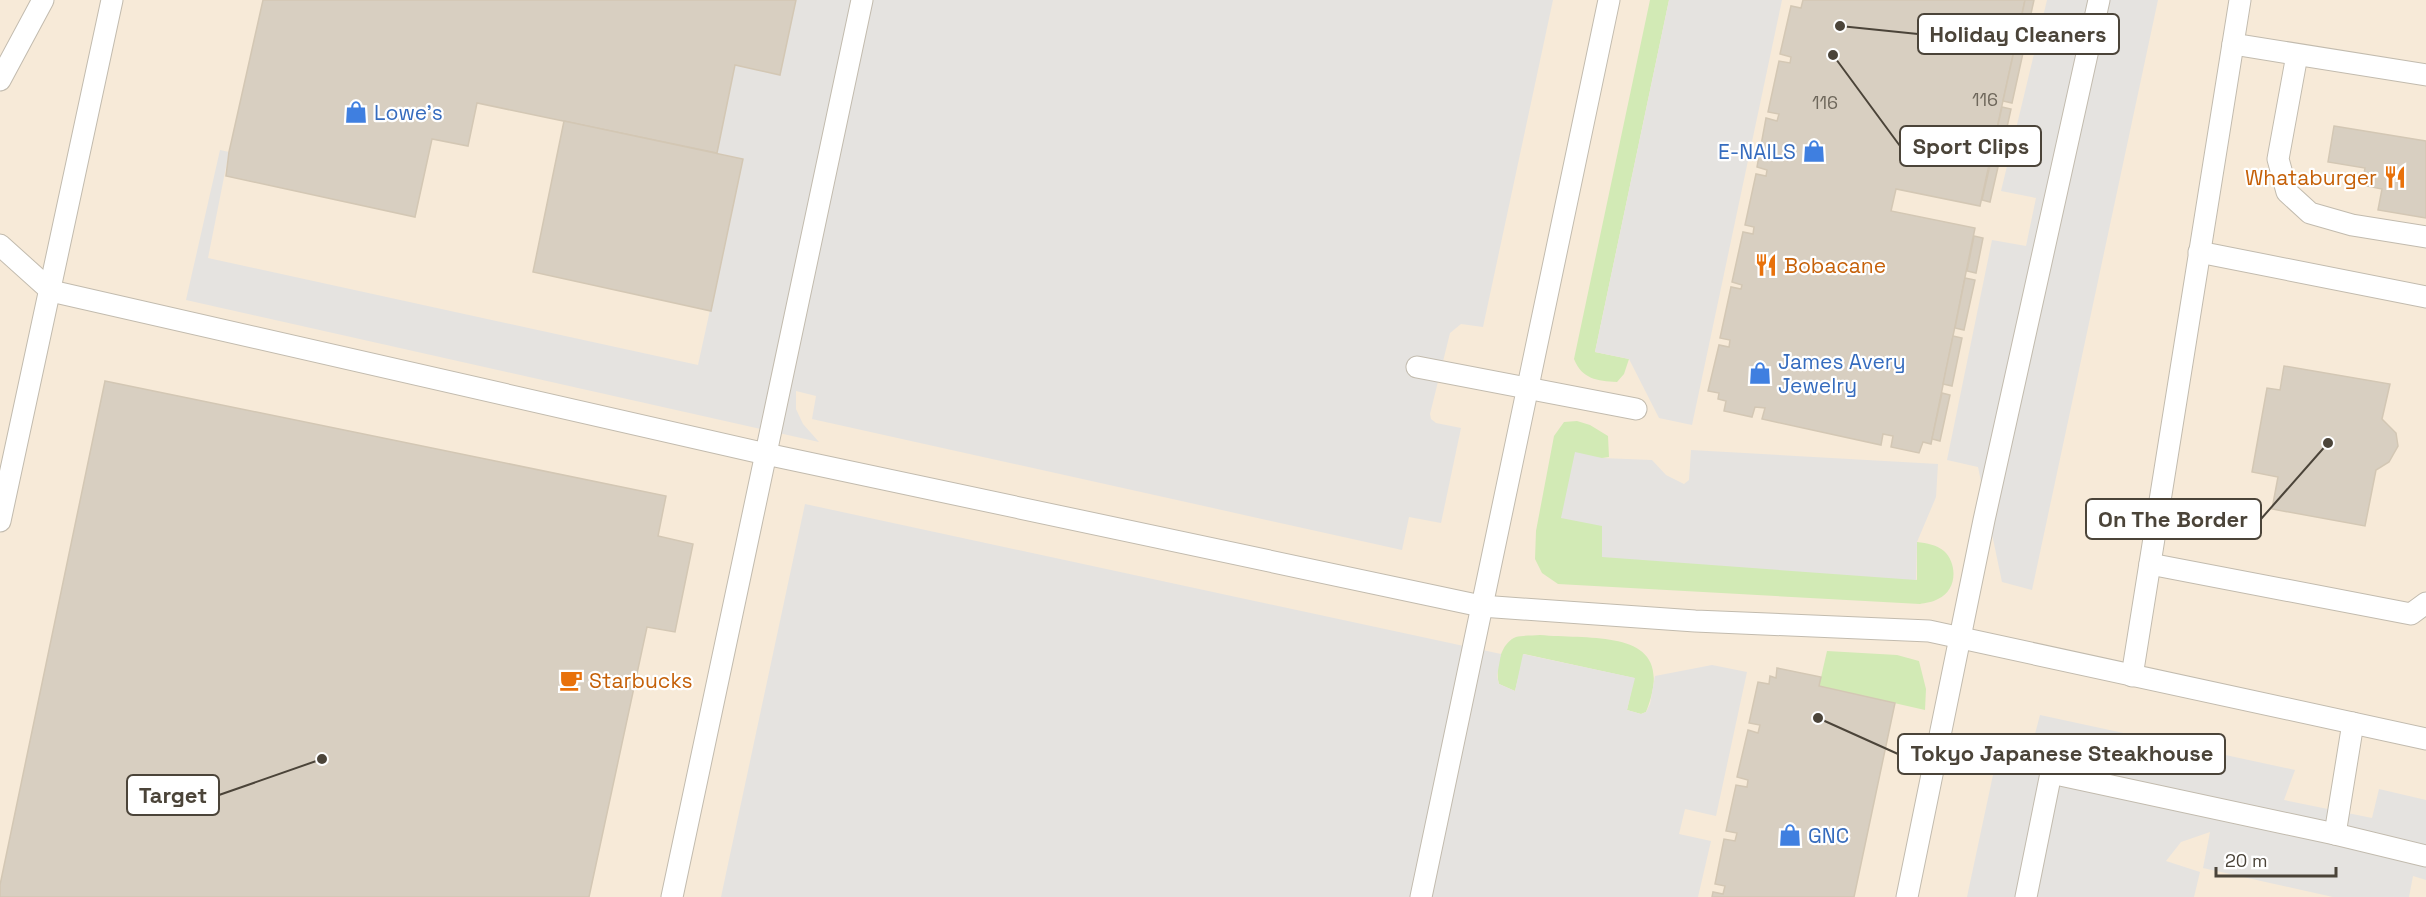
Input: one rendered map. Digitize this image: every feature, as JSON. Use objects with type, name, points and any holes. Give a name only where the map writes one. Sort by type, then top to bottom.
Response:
[{"type":"lane","points":[[0,80],[43,0]]},
{"type":"lane","points":[[0,521],[112,0]]},
{"type":"lane","points":[[672,897],[862,0]]},
{"type":"lane","points":[[1420,897],[1526,387],[1610,0]]},
{"type":"lane","points":[[1907,897],[1962,639],[1984,520],[2099,0]]},
{"type":"lane","points":[[2132,676],[2240,0]]},
{"type":"lane","points":[[2233,44],[2426,75]]},
{"type":"lane","points":[[2297,55],[2278,159],[2287,192],[2310,213],[2352,225],[2426,237]]},
{"type":"lane","points":[[0,245],[51,291],[766,454],[1481,606],[1695,621],[1929,631],[2426,739]]},
{"type":"lane","points":[[2199,252],[2426,297]]},
{"type":"lane","points":[[1417,367],[1636,409]]},
{"type":"lane","points":[[2150,564],[2411,614],[2426,603]]},
{"type":"lane","points":[[2335,834],[2353,723]]},
{"type":"lane","points":[[2026,897],[2051,773],[2335,834],[2426,856]]},
{"type":"shaded area","points":[[0,0],[2426,0],[2426,897],[0,897]]},
{"type":"shaded area","points":[[796,0],[1553,0],[1483,327],[1461,324],[1450,333],[1430,414],[1431,419],[1436,423],[1461,428],[1441,523],[1409,517],[1402,550],[812,419],[816,396],[796,391],[796,409],[803,424],[819,442],[186,300],[220,150],[229,152],[208,258],[698,365],[743,159],[717,153],[735,65]]},
{"type":"shaded area","points":[[1669,0],[1782,0],[1692,425],[1659,418],[1629,359],[1595,352]]},
{"type":"shaded area","points":[[2047,0],[2158,0],[2032,590],[2002,582],[1978,467],[1947,460],[1992,240],[2026,246],[2036,198],[2001,191]]},
{"type":"shaded area","points":[[1691,450],[1938,464],[1936,497],[1917,542],[1916,580],[1602,557],[1602,526],[1561,518],[1575,452],[1602,458],[1652,460],[1666,475],[1684,484],[1689,480]]},
{"type":"shaded area","points":[[805,504],[1501,654],[1497,676],[1499,684],[1515,691],[1523,654],[1635,678],[1627,710],[1641,714],[1646,712],[1650,704],[1655,676],[1712,665],[1747,672],[1716,816],[1685,809],[1679,834],[1711,841],[1698,897],[721,897]]},
{"type":"shaded area","points":[[2040,715],[2295,770],[2284,800],[2372,818],[2379,789],[2426,800],[2426,880],[2413,876],[2409,897],[2333,897],[2203,868],[2210,832],[2181,842],[2166,861],[2200,872],[2194,897],[1967,897],[2000,742],[2031,749]]},
{"type":"green space","points":[[1650,0],[1669,0],[1595,352],[1629,359],[1624,374],[1617,382],[1603,381],[1586,375],[1574,359]]},
{"type":"green space","points":[[1577,421],[1590,425],[1608,436],[1609,457],[1602,458],[1917,580],[1917,542],[1935,546],[1949,556],[1953,570],[1952,584],[1944,595],[1934,601],[1920,604],[1558,584],[1542,573],[1535,559],[1536,531],[1554,436],[1564,422]]},
{"type":"green space","points":[[1540,635],[1607,639],[1626,643],[1642,652],[1652,665],[1653,684],[1646,712],[1641,714],[1627,710],[1634,678],[1524,654],[1515,691],[1499,684],[1498,665],[1506,645],[1516,637]]},
{"type":"green space","points":[[1827,651],[1897,655],[1919,661],[1926,689],[1925,710],[1819,686]]},
{"type":"building","name":"Lowe's","points":[[263,0],[796,0],[780,75],[735,65],[717,153],[477,103],[468,146],[432,139],[415,217],[226,176],[229,152]]},
{"type":"building","points":[[1803,0],[2025,0],[1980,206],[1896,189],[1891,211],[1975,228],[1931,444],[1923,442],[1919,453],[1891,447],[1893,436],[1883,434],[1881,445],[1762,419],[1765,408],[1755,407],[1752,417],[1724,411],[1726,401],[1718,399],[1719,393],[1708,391],[1719,345],[1729,347],[1730,340],[1720,338],[1731,287],[1741,289],[1742,285],[1732,282],[1743,232],[1753,234],[1754,227],[1745,225],[1756,174],[1766,176],[1767,170],[1757,167],[1766,118],[1777,121],[1779,114],[1768,112],[1779,61],[1790,63],[1791,57],[1780,54],[1791,6],[1801,8]]},
{"type":"building","points":[[2025,0],[2034,0],[2024,45],[2016,43]]},
{"type":"building","points":[[2014,51],[2023,53],[2012,103],[2003,101]]},
{"type":"building","points":[[2002,107],[2011,109],[2000,159],[1991,157]]},
{"type":"building","points":[[564,121],[743,159],[711,311],[533,272]]},
{"type":"building","name":"Whataburger","points":[[2334,126],[2426,141],[2426,218],[2378,210],[2382,189],[2362,185],[2365,168],[2328,162]]},
{"type":"building","points":[[1990,165],[1998,167],[1990,202],[1982,200]]},
{"type":"building","points":[[1974,236],[1983,238],[1976,273],[1967,271]]},
{"type":"building","points":[[1965,278],[1975,280],[1964,330],[1955,328]]},
{"type":"building","points":[[1953,336],[1962,338],[1952,386],[1943,384]]},
{"type":"building","points":[[2284,366],[2390,384],[2382,419],[2396,433],[2398,446],[2389,462],[2376,470],[2365,526],[2272,509],[2278,477],[2252,472],[2267,388],[2280,390]]},
{"type":"building","points":[[105,381],[666,496],[658,536],[693,544],[675,632],[647,627],[589,897],[0,897],[0,885]]},
{"type":"building","points":[[1942,393],[1950,395],[1940,441],[1932,439]]},
{"type":"building","points":[[1777,668],[1821,677],[1819,686],[1895,703],[1854,897],[1712,897],[1713,892],[1723,894],[1725,886],[1715,884],[1724,839],[1735,841],[1737,833],[1726,831],[1736,785],[1747,787],[1748,780],[1737,777],[1748,730],[1758,733],[1760,725],[1749,723],[1758,682],[1769,684],[1770,676],[1776,678]]},
{"type":"place","name":"Holiday Cleaners","points":[[1840,26]]},
{"type":"place","name":"Sport Clips","points":[[1833,55]]},
{"type":"place","name":"Lowe's","points":[[356,112]]},
{"type":"place","name":"E-NAILS","points":[[1814,151]]},
{"type":"place","name":"Whataburger","points":[[2395,177]]},
{"type":"place","name":"Bobacane","points":[[1766,265]]},
{"type":"place","name":"James Avery Jewelry","points":[[1760,373]]},
{"type":"place","name":"On The Border","points":[[2328,443]]},
{"type":"place","name":"Starbucks","points":[[571,680]]},
{"type":"place","name":"Tokyo Japanese Steakhouse","points":[[1818,718]]},
{"type":"place","name":"Target","points":[[322,759]]},
{"type":"place","name":"GNC","points":[[1790,835]]}]
